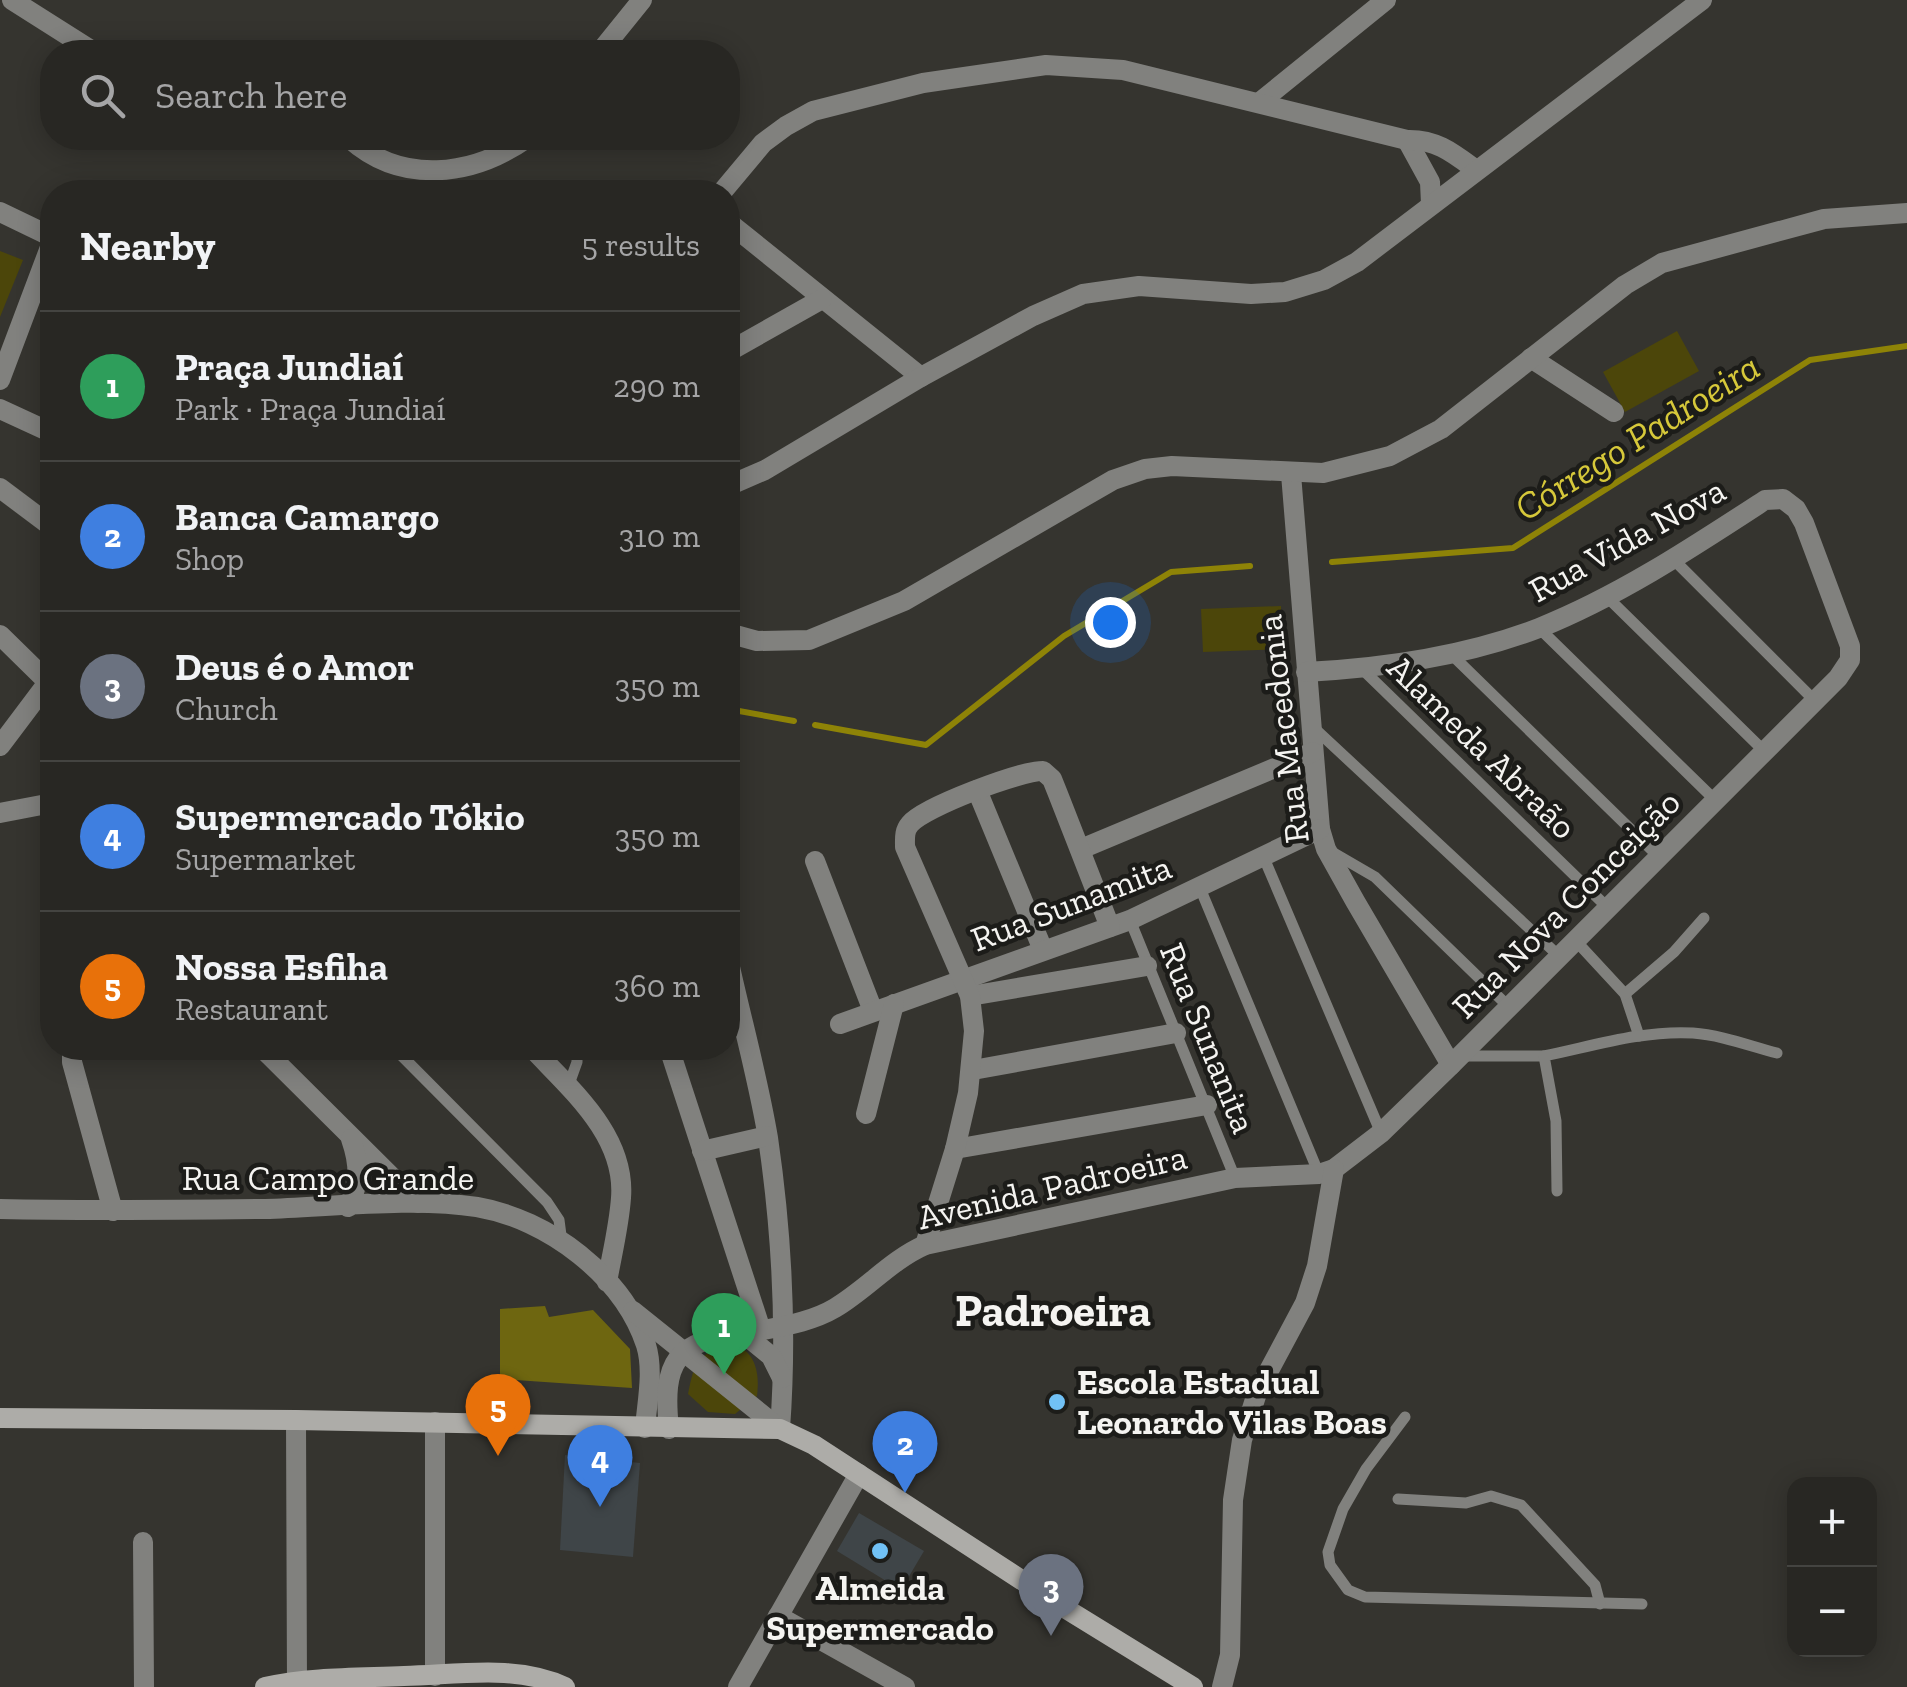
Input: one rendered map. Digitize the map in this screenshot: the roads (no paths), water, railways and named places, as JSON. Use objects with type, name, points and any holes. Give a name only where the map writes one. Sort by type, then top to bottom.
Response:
[{"type":"main road","points":[[0,1418],[780,1430],[814,1445],[1194,1687]]},
{"type":"main road","points":[[266,1687],[435,1676],[527,1675],[564,1687]]},
{"type":"street","points":[[12,0],[75,40]]},
{"type":"street","points":[[610,40],[642,0]]},
{"type":"street","points":[[1260,102],[1386,0]]},
{"type":"street","points":[[740,480],[780,462],[921,377],[1033,316],[1083,294],[1139,286],[1251,294],[1285,292],[1324,280],[1357,262],[1702,0]]},
{"type":"street","points":[[732,180],[764,144],[813,111],[923,83],[1046,65],[1123,70],[1406,140],[1426,139],[1440,144],[1476,170]]},
{"type":"street","points":[[1406,140],[1430,182],[1431,204]]},
{"type":"street","points":[[363,150],[389,165],[425,172],[479,162],[504,150]]},
{"type":"street","points":[[0,212],[40,233]]},
{"type":"street","points":[[740,636],[757,641],[809,640],[904,600],[1113,480],[1145,469],[1172,466],[1323,473],[1390,456],[1441,429],[1626,285],[1662,263],[1824,218],[1907,213]]},
{"type":"street","points":[[740,232],[921,377]]},
{"type":"street","points":[[0,380],[40,272]]},
{"type":"street","points":[[740,345],[822,299]]},
{"type":"street","points":[[1531,358],[1614,412]]},
{"type":"street","points":[[0,409],[40,427]]},
{"type":"street","name":"Rua Macedonia","points":[[1291,474],[1323,839],[1456,1060]]},
{"type":"street","points":[[0,488],[40,517]]},
{"type":"street","name":"Rua Vida Nova","points":[[1306,672],[1451,654],[1539,628],[1674,560],[1766,500],[1783,499],[1796,508],[1804,523],[1847,634],[1850,660],[1838,678]]},
{"type":"street","points":[[0,634],[40,672]]},
{"type":"street","name":"Rua Nova Conceição","points":[[1327,1171],[1382,1133],[1838,678]]},
{"type":"street","points":[[0,746],[40,697]]},
{"type":"street","points":[[1081,849],[1314,752]]},
{"type":"street","points":[[925,1245],[955,1149],[973,1070],[974,1031],[966,988],[906,847],[905,834],[918,817],[977,790],[1035,771],[1048,774],[1120,923]]},
{"type":"street","points":[[977,790],[1043,950]]},
{"type":"street","points":[[0,812],[40,804]]},
{"type":"street","name":"Rua Sunamita","points":[[840,1024],[894,1004],[966,988],[1043,950],[1120,923],[1264,858],[1323,839]]},
{"type":"street","points":[[815,862],[873,1011]]},
{"type":"street","points":[[966,988],[1147,966]]},
{"type":"street","points":[[866,1114],[894,1004]]},
{"type":"street","points":[[740,1013],[767,1136],[780,1276],[763,1330],[770,1356],[783,1380]]},
{"type":"street","points":[[973,1070],[1176,1032]]},
{"type":"street","points":[[72,1060],[113,1211]]},
{"type":"street","points":[[274,1060],[418,1203]]},
{"type":"street","points":[[543,1060],[590,1110],[610,1144],[618,1170],[621,1194],[607,1282]]},
{"type":"street","points":[[673,1060],[783,1380],[780,1430]]},
{"type":"street","points":[[955,1149],[1207,1105]]},
{"type":"street","points":[[702,1151],[767,1136]]},
{"type":"street","points":[[348,1207],[359,1173],[350,1137]]},
{"type":"street","points":[[1222,1687],[1230,1654],[1234,1500],[1242,1440],[1257,1394],[1305,1302],[1317,1266],[1327,1171]]},
{"type":"street","name":"Avenida Padroeira","points":[[682,1351],[722,1336],[814,1318],[836,1308],[890,1265],[925,1245],[1235,1178],[1327,1171]]},
{"type":"street","name":"Rua Campo Grande","points":[[0,1209],[113,1211],[418,1203],[475,1207],[504,1214],[534,1226],[588,1262],[624,1304],[646,1346],[649,1364],[645,1428]]},
{"type":"street","points":[[746,1280],[780,1276]]},
{"type":"street","name":"Rua Campo Grande","points":[[624,1304],[780,1430]]},
{"type":"street","points":[[668,1430],[668,1380],[682,1351]]},
{"type":"street","points":[[296,1420],[297,1683]]},
{"type":"street","points":[[435,1422],[435,1676]]},
{"type":"street","points":[[738,1687],[858,1474]]},
{"type":"street","points":[[142,1542],[144,1687]]},
{"type":"street","points":[[778,1616],[905,1687]]},
{"type":"lane","points":[[1674,560],[1815,701]]},
{"type":"lane","points":[[1605,595],[1764,751]]},
{"type":"lane","points":[[1539,628],[1715,800]]},
{"type":"lane","points":[[1451,654],[1658,856]]},
{"type":"lane","name":"Alameda Abraão","points":[[1360,667],[1608,907]]},
{"type":"lane","points":[[1312,725],[1558,956]]},
{"type":"lane","points":[[1323,839],[1374,878],[1509,1007]]},
{"type":"lane","points":[[1264,858],[1382,1133]]},
{"type":"lane","points":[[1200,888],[1327,1171]]},
{"type":"lane","points":[[1625,994],[1674,952],[1704,918]]},
{"type":"lane","name":"Rua Sunanita","points":[[1120,923],[1147,966],[1235,1178]]},
{"type":"lane","points":[[1575,940],[1625,994],[1638,1036]]},
{"type":"lane","points":[[1456,1060],[1544,1056],[1638,1036],[1694,1033],[1778,1053]]},
{"type":"lane","points":[[1544,1056],[1556,1120],[1556,1191]]},
{"type":"lane","points":[[406,1060],[546,1202],[558,1220],[562,1244]]},
{"type":"lane","points":[[568,1087],[577,1060]]},
{"type":"lane","points":[[1405,1417],[1343,1508],[1328,1552],[1330,1564],[1348,1590],[1365,1597],[1642,1604]]},
{"type":"lane","points":[[1398,1499],[1466,1503],[1490,1496],[1521,1505],[1594,1585],[1600,1604]]},
{"type":"waterway","name":"Córrego Padroeira","points":[[1332,562],[1513,548],[1810,360],[1907,346]]},
{"type":"waterway","name":"Córrego Padroeira","points":[[815,725],[926,745],[1064,636],[1171,572],[1250,566]]},
{"type":"waterway","name":"Córrego Padroeira","points":[[740,711],[794,721]]},
{"type":"place","name":"Praça Jundiaí","points":[[724,1375]]},
{"type":"place","name":"Escola Estadual Leonardo Vilas Boas","points":[[1057,1402]]},
{"type":"place","name":"Nossa Esfiha","points":[[498,1456]]},
{"type":"place","name":"Banca Camargo","points":[[905,1493]]},
{"type":"place","name":"Supermercado Tókio","points":[[600,1507]]},
{"type":"place","name":"Almeida Supermercado","points":[[880,1551]]},
{"type":"place","name":"Deus é o Amor","points":[[1051,1636]]},
{"type":"district","name":"Padroeira","points":[[1053,1310]]}]
